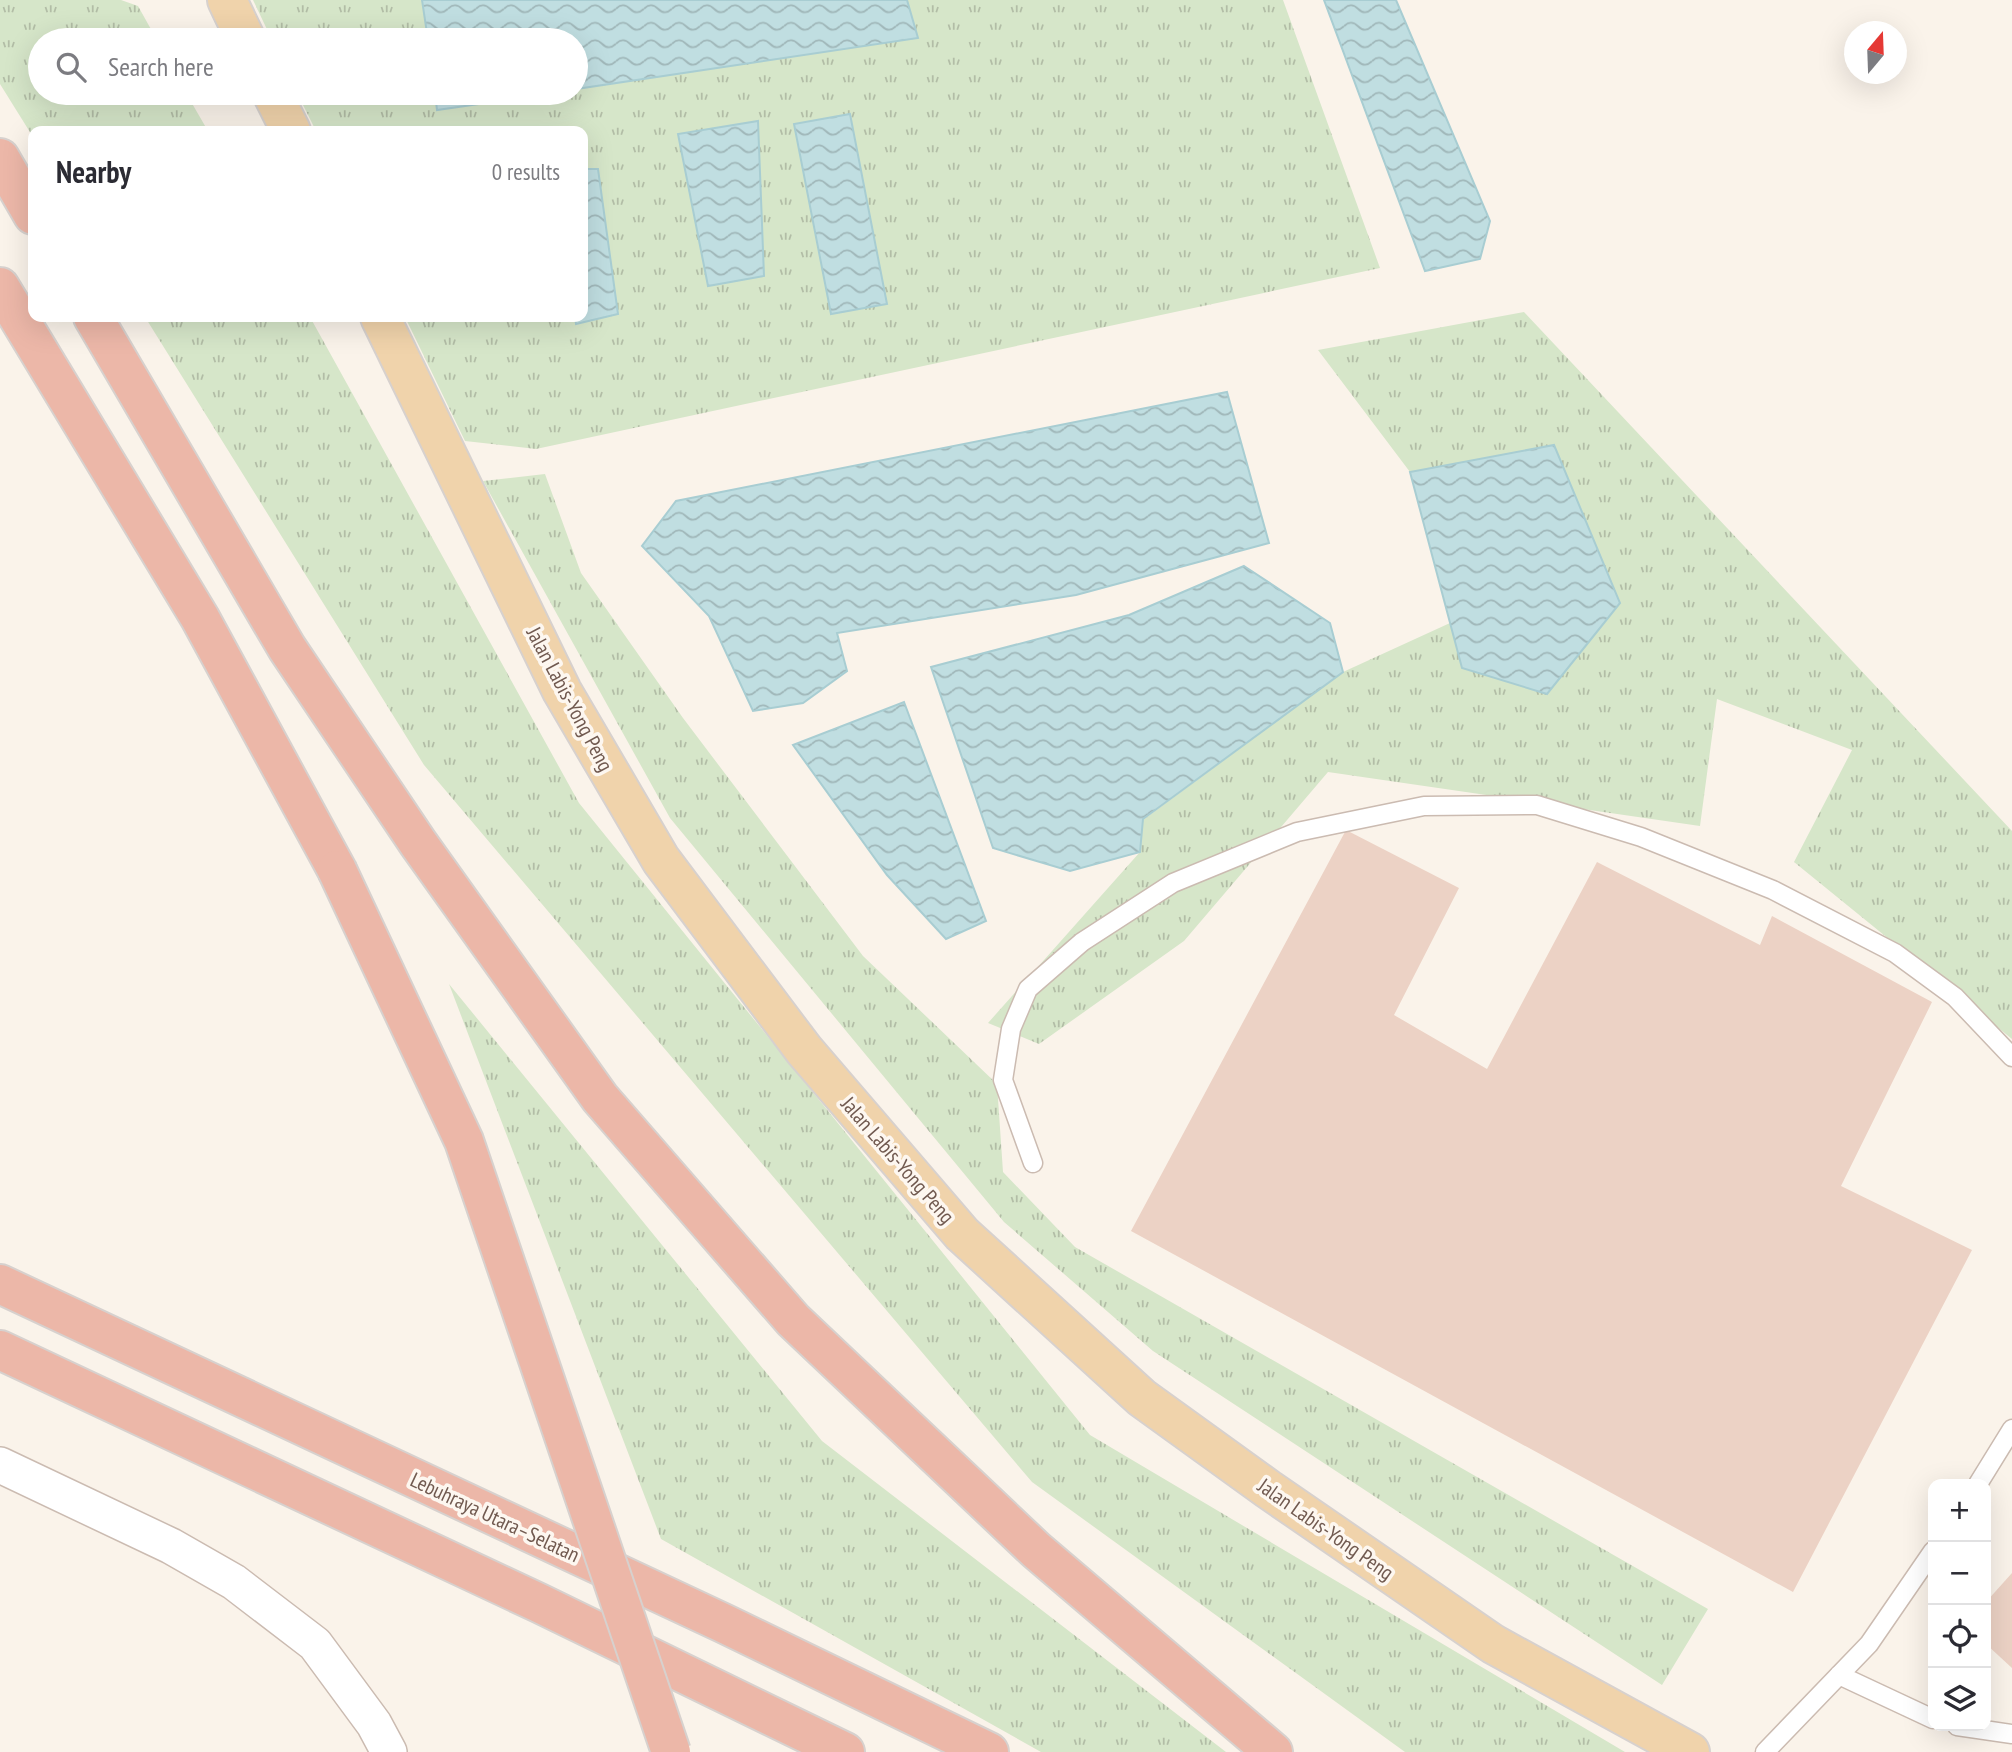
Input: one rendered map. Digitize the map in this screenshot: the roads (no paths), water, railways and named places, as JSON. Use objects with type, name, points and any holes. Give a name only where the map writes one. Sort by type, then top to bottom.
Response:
[{"type":"highway","points":[[0,158],[28,206]]},
{"type":"highway","points":[[0,287],[200,618],[337,870],[464,1141],[671,1752]]},
{"type":"highway","points":[[96,322],[287,648],[418,843],[600,1098],[793,1320],[1036,1550],[1273,1752]]},
{"type":"highway","name":"Lebuhraya Utara–Selatan","points":[[0,1284],[723,1623],[989,1752]]},
{"type":"highway","points":[[0,1350],[539,1604],[845,1752]]},
{"type":"main road","points":[[227,0],[240,28]]},
{"type":"main road","points":[[278,105],[288,126]]},
{"type":"main road","name":"Jalan Labis-Yong Peng","points":[[382,322],[562,691],[661,860],[804,1050],[962,1234],[1142,1398],[1268,1489],[1493,1644],[1690,1752]]},
{"type":"street","points":[[0,1465],[171,1546],[234,1582],[314,1644],[374,1724],[389,1752]]},
{"type":"lane","points":[[1033,1163],[1003,1080],[1011,1029],[1028,989],[1082,942],[1173,883],[1297,832],[1424,806],[1537,804],[1641,837],[1773,890],[1895,953],[1955,998],[2012,1057]]},
{"type":"lane","points":[[1981,1479],[2012,1429]]},
{"type":"lane","points":[[1765,1752],[1869,1644],[1928,1558]]},
{"type":"lane","points":[[1839,1675],[1928,1717]]},
{"type":"lane","points":[[1991,1731],[2012,1734]]},
{"type":"water","points":[[422,0],[907,0],[918,38],[588,87],[588,28],[426,28]]},
{"type":"water","points":[[1324,0],[1396,0],[1490,221],[1480,259],[1425,271]]},
{"type":"water","points":[[436,105],[471,105],[437,110]]},
{"type":"water","points":[[850,114],[887,304],[831,314],[794,124]]},
{"type":"water","points":[[758,121],[764,276],[708,286],[678,134]]},
{"type":"water","points":[[588,169],[598,169],[618,314],[588,321]]},
{"type":"water","points":[[1227,392],[1269,543],[1076,595],[837,633],[847,671],[803,703],[753,711],[709,616],[642,546],[676,501]]},
{"type":"water","points":[[1554,445],[1620,603],[1547,694],[1462,668],[1410,472]]},
{"type":"water","points":[[1244,566],[1330,623],[1343,672],[1143,819],[1140,852],[1070,871],[993,848],[931,667],[1129,615]]},
{"type":"water","points":[[904,702],[986,921],[946,939],[887,875],[793,745]]}]
